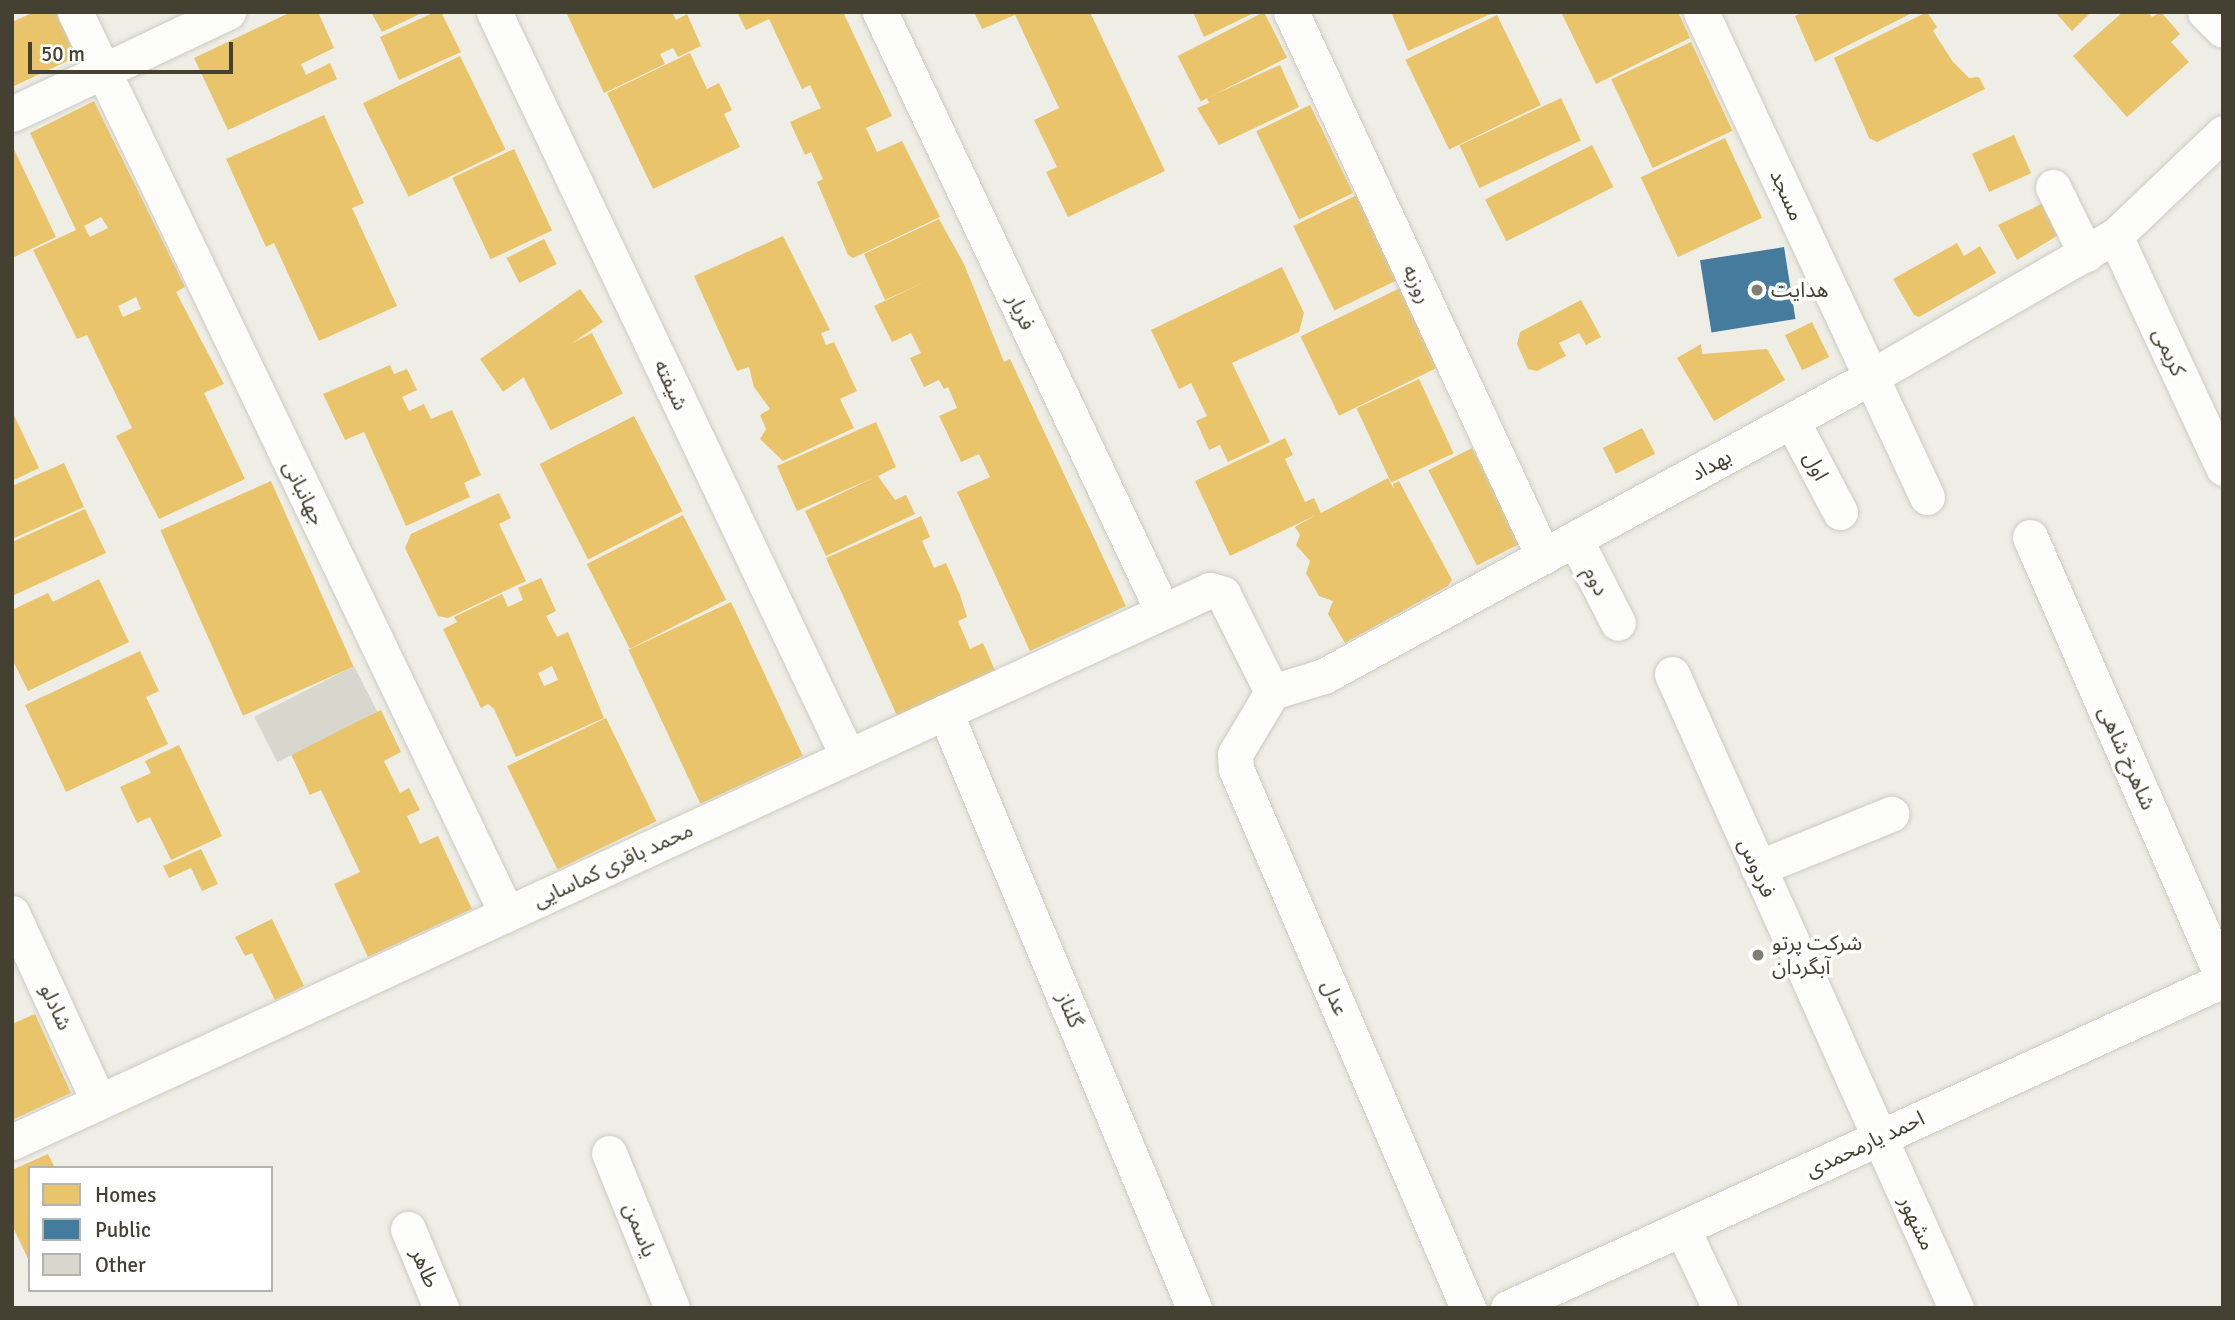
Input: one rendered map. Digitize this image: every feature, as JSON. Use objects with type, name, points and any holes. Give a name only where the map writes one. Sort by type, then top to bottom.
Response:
[{"type":"street","name":"جهانبانی","points":[[75,12],[507,914]]},
{"type":"street","points":[[12,114],[228,12]]},
{"type":"street","name":"شیفته","points":[[494,12],[848,757]]},
{"type":"street","name":"فریار","points":[[880,12],[1163,612]]},
{"type":"street","name":"روزبه","points":[[1292,12],[1544,556]]},
{"type":"street","name":"مسجد","points":[[1701,12],[1869,378],[1927,497]]},
{"type":"street","points":[[2205,12],[2223,30]]},
{"type":"street","name":"بهداد","points":[[1272,692],[1324,676],[1792,421],[2086,254],[2115,236],[2223,133]]},
{"type":"street","points":[[2053,187],[2086,254]]},
{"type":"street","name":"کریمی","points":[[2115,236],[2223,468]]},
{"type":"street","name":"اول","points":[[1792,421],[1840,512]]},
{"type":"street","name":"شاهرخ شاهی","points":[[2030,537],[2223,980]]},
{"type":"street","name":"دوم","points":[[1575,539],[1618,623]]},
{"type":"street","name":"محمد باقری کماسایی","points":[[12,1142],[1214,589],[1223,594],[1272,692]]},
{"type":"street","name":"فردوس","points":[[1672,674],[1877,1139]]},
{"type":"street","name":"عدل","points":[[1272,692],[1235,754],[1236,769],[1468,1308]]},
{"type":"street","name":"گلناز","points":[[945,712],[1194,1308]]},
{"type":"street","points":[[1758,868],[1891,814]]},
{"type":"street","name":"شادلو","points":[[12,913],[99,1102]]},
{"type":"street","name":"احمد یارمحمدی","points":[[1507,1308],[2223,980]]},
{"type":"street","name":"مشهور","points":[[1877,1139],[1956,1308]]},
{"type":"street","name":"یاسمن","points":[[608,1153],[673,1308]]},
{"type":"street","points":[[1682,1228],[1720,1308]]},
{"type":"street","name":"طاهر","points":[[408,1229],[441,1308]]},
{"type":"building: Homes","points":[[34,12],[56,12],[76,57],[12,87],[12,22]]},
{"type":"building: Homes","points":[[291,12],[318,12],[334,48],[301,64],[306,75],[330,63],[337,79],[228,130],[194,58]]},
{"type":"building: Homes","points":[[371,12],[424,12],[382,32]]},
{"type":"building: Homes","points":[[435,12],[441,12],[461,52],[399,80],[380,37]]},
{"type":"building: Homes","points":[[566,12],[672,12],[676,20],[687,14],[701,46],[678,57],[673,48],[660,54],[665,64],[604,93]]},
{"type":"building: Homes","points":[[737,12],[843,12],[892,116],[866,128],[877,152],[902,141],[940,217],[853,258],[848,255],[817,182],[823,179],[811,152],[805,155],[790,122],[821,108],[810,85],[802,89],[769,19],[746,30]]},
{"type":"building: Homes","points":[[974,12],[1090,12],[1165,171],[1068,217],[1046,172],[1057,167],[1034,120],[1059,108],[1015,15],[982,29]]},
{"type":"building: Homes","points":[[1193,12],[1256,12],[1204,37]]},
{"type":"building: Homes","points":[[1264,12],[1287,57],[1201,101],[1178,56]]},
{"type":"building: Homes","points":[[1391,12],[1495,12],[1408,51]]},
{"type":"building: Homes","points":[[1561,12],[1678,12],[1690,38],[1596,84]]},
{"type":"building: Homes","points":[[1803,12],[1914,12],[1815,62],[1795,16]]},
{"type":"building: Homes","points":[[1927,12],[1937,27],[1933,31],[1953,62],[1969,78],[1979,77],[1985,89],[1877,142],[1869,138],[1834,58]]},
{"type":"building: Homes","points":[[2055,12],[2091,12],[2072,31]]},
{"type":"building: Homes","points":[[2123,12],[2148,12],[2152,17],[2161,12],[2180,34],[2171,42],[2189,62],[2127,117],[2073,56]]},
{"type":"building: Homes","points":[[1497,15],[1541,105],[1449,150],[1405,60]]},
{"type":"building: Homes","points":[[1691,42],[1732,131],[1653,168],[1611,79]]},
{"type":"building: Homes","points":[[690,53],[707,89],[719,83],[732,110],[724,114],[740,147],[653,189],[607,93]]},
{"type":"building: Homes","points":[[460,56],[506,149],[409,197],[363,103]]},
{"type":"building: Homes","points":[[1280,65],[1299,107],[1219,145],[1197,108],[1209,103],[1207,98]]},
{"type":"building: Homes","points":[[1561,98],[1581,141],[1479,188],[1459,145]]},
{"type":"building: Homes","points":[[94,101],[185,287],[176,292],[224,384],[204,393],[245,479],[159,519],[116,436],[132,428],[87,335],[77,339],[33,250],[76,230],[30,133]],"holes":[[[101,217],[108,228],[90,237],[84,226]],[[136,297],[141,309],[123,317],[118,306]]]},
{"type":"building: Homes","points":[[1310,105],[1353,193],[1299,219],[1256,131]]},
{"type":"building: Homes","points":[[324,115],[364,203],[352,208],[397,306],[319,341],[274,243],[266,247],[226,159]]},
{"type":"building: Homes","points":[[2014,135],[2031,173],[1989,192],[1972,154]]},
{"type":"building: Homes","points":[[1725,138],[1762,218],[1678,257],[1641,177]]},
{"type":"building: Homes","points":[[12,145],[56,237],[12,258]]},
{"type":"building: Homes","points":[[1592,145],[1613,187],[1506,241],[1485,199]]},
{"type":"building: Homes","points":[[514,149],[552,231],[490,259],[452,178]]},
{"type":"building: Homes","points":[[1357,195],[1398,279],[1334,311],[1293,226]]},
{"type":"building: Homes","points":[[2054,198],[2070,228],[2017,260],[1998,225]]},
{"type":"building: Homes","points":[[939,219],[964,264],[1004,362],[1010,359],[1126,606],[1030,651],[957,492],[990,477],[979,454],[961,462],[939,416],[957,408],[948,387],[944,389],[939,380],[924,387],[910,358],[921,353],[911,333],[892,342],[874,306],[927,281],[885,300],[864,254]]},
{"type":"building: Homes","points":[[783,236],[830,330],[821,333],[826,345],[834,342],[857,391],[840,399],[854,428],[783,461],[760,439],[766,429],[760,415],[770,409],[754,387],[749,367],[737,371],[694,276]]},
{"type":"building: Homes","points":[[544,239],[557,264],[519,283],[507,258]]},
{"type":"building: Homes","points":[[1957,243],[1964,256],[1980,246],[1996,273],[1919,317],[1914,315],[1893,279]]},
{"type":"building: Homes","points":[[1282,267],[1304,313],[1299,332],[1232,363],[1270,442],[1228,462],[1220,445],[1209,450],[1196,421],[1207,416],[1191,383],[1179,389],[1151,330]]},
{"type":"building: Homes","points":[[1402,287],[1441,366],[1339,416],[1300,337]]},
{"type":"building: Homes","points":[[580,289],[603,322],[503,392],[480,359]]},
{"type":"building: Homes","points":[[1581,300],[1601,337],[1586,345],[1579,333],[1559,343],[1566,356],[1537,371],[1528,369],[1517,344],[1520,332]]},
{"type":"building: Homes","points":[[1812,322],[1829,357],[1802,370],[1785,335]]},
{"type":"building: Homes","points":[[592,333],[623,394],[551,430],[520,370]]},
{"type":"building: Homes","points":[[1701,344],[1702,354],[1767,349],[1785,380],[1714,421],[1677,358]]},
{"type":"building: Homes","points":[[390,365],[394,374],[407,369],[417,390],[402,397],[409,411],[424,404],[431,419],[452,410],[481,475],[464,483],[470,497],[406,526],[364,432],[345,440],[323,394]]},
{"type":"building: Homes","points":[[1419,379],[1454,453],[1391,482],[1356,408]]},
{"type":"building: Homes","points":[[12,411],[39,468],[12,481]]},
{"type":"building: Homes","points":[[634,416],[683,511],[588,559],[540,464]]},
{"type":"building: Homes","points":[[876,422],[896,467],[878,476],[895,500],[906,495],[915,514],[826,556],[805,511],[875,477],[797,511],[777,466]]},
{"type":"building: Homes","points":[[1642,428],[1655,454],[1616,474],[1603,448]]},
{"type":"building: Homes","points":[[1285,438],[1293,455],[1285,459],[1305,502],[1314,498],[1321,513],[1388,478],[1394,489],[1393,484],[1399,481],[1452,580],[1448,586],[1345,643],[1328,614],[1333,601],[1319,596],[1306,573],[1310,561],[1296,545],[1300,535],[1295,527],[1316,515],[1230,556],[1195,481]]},
{"type":"building: Homes","points":[[1472,448],[1521,543],[1477,566],[1428,470]]},
{"type":"building: Homes","points":[[64,463],[84,507],[12,539],[12,486]]},
{"type":"building: Homes","points":[[271,481],[354,666],[243,716],[160,530]]},
{"type":"building: Homes","points":[[499,493],[511,518],[499,524],[526,581],[448,618],[438,616],[405,548],[411,534]]},
{"type":"building: Homes","points":[[85,509],[106,553],[12,596],[12,542]]},
{"type":"building: Homes","points":[[683,515],[726,600],[630,649],[587,564]]},
{"type":"building: Homes","points":[[921,516],[930,537],[922,541],[934,568],[946,563],[960,595],[967,617],[958,621],[970,649],[983,643],[997,675],[898,718],[826,558]]},
{"type":"building: Homes","points":[[541,578],[556,611],[546,616],[557,637],[568,632],[604,718],[516,757],[494,709],[488,704],[481,708],[443,629],[457,622],[454,617],[502,594],[508,607],[523,600],[518,588]],"holes":[[[552,666],[558,680],[544,686],[538,673]]]},
{"type":"building: Homes","points":[[99,579],[129,642],[28,691],[12,659],[12,610],[48,593],[53,602]]},
{"type":"building: Homes","points":[[731,602],[803,756],[700,804],[629,650]]},
{"type":"building: Homes","points":[[140,651],[159,691],[146,697],[168,744],[66,792],[25,705]]},
{"type":"building: Homes","points":[[381,710],[401,752],[384,761],[400,793],[409,788],[420,810],[407,816],[420,844],[438,836],[472,909],[368,957],[334,884],[360,872],[321,790],[310,795],[290,752]]},
{"type":"building: Homes","points":[[606,718],[656,821],[558,870],[507,766]]},
{"type":"building: Homes","points":[[179,745],[222,836],[171,860],[150,817],[137,823],[120,787],[151,773],[145,761]]},
{"type":"building: Homes","points":[[201,849],[218,884],[202,891],[191,868],[169,878],[163,866]]},
{"type":"building: Homes","points":[[272,919],[304,986],[275,1000],[252,953],[245,956],[235,937]]},
{"type":"building: Homes","points":[[35,1014],[71,1093],[12,1120],[12,1024]]},
{"type":"building: Homes","points":[[48,1154],[54,1166],[28,1166],[28,1259],[12,1225],[12,1170]]},
{"type":"building: Public","points":[[1784,247],[1795,319],[1711,332],[1700,260]]},
{"type":"building: Other","points":[[354,666],[377,711],[277,762],[254,717]]},
{"type":"place","name":"هدایت","points":[[1757,290]]},
{"type":"place","name":"شرکت پرتو آبگردان","points":[[1758,955]]}]
